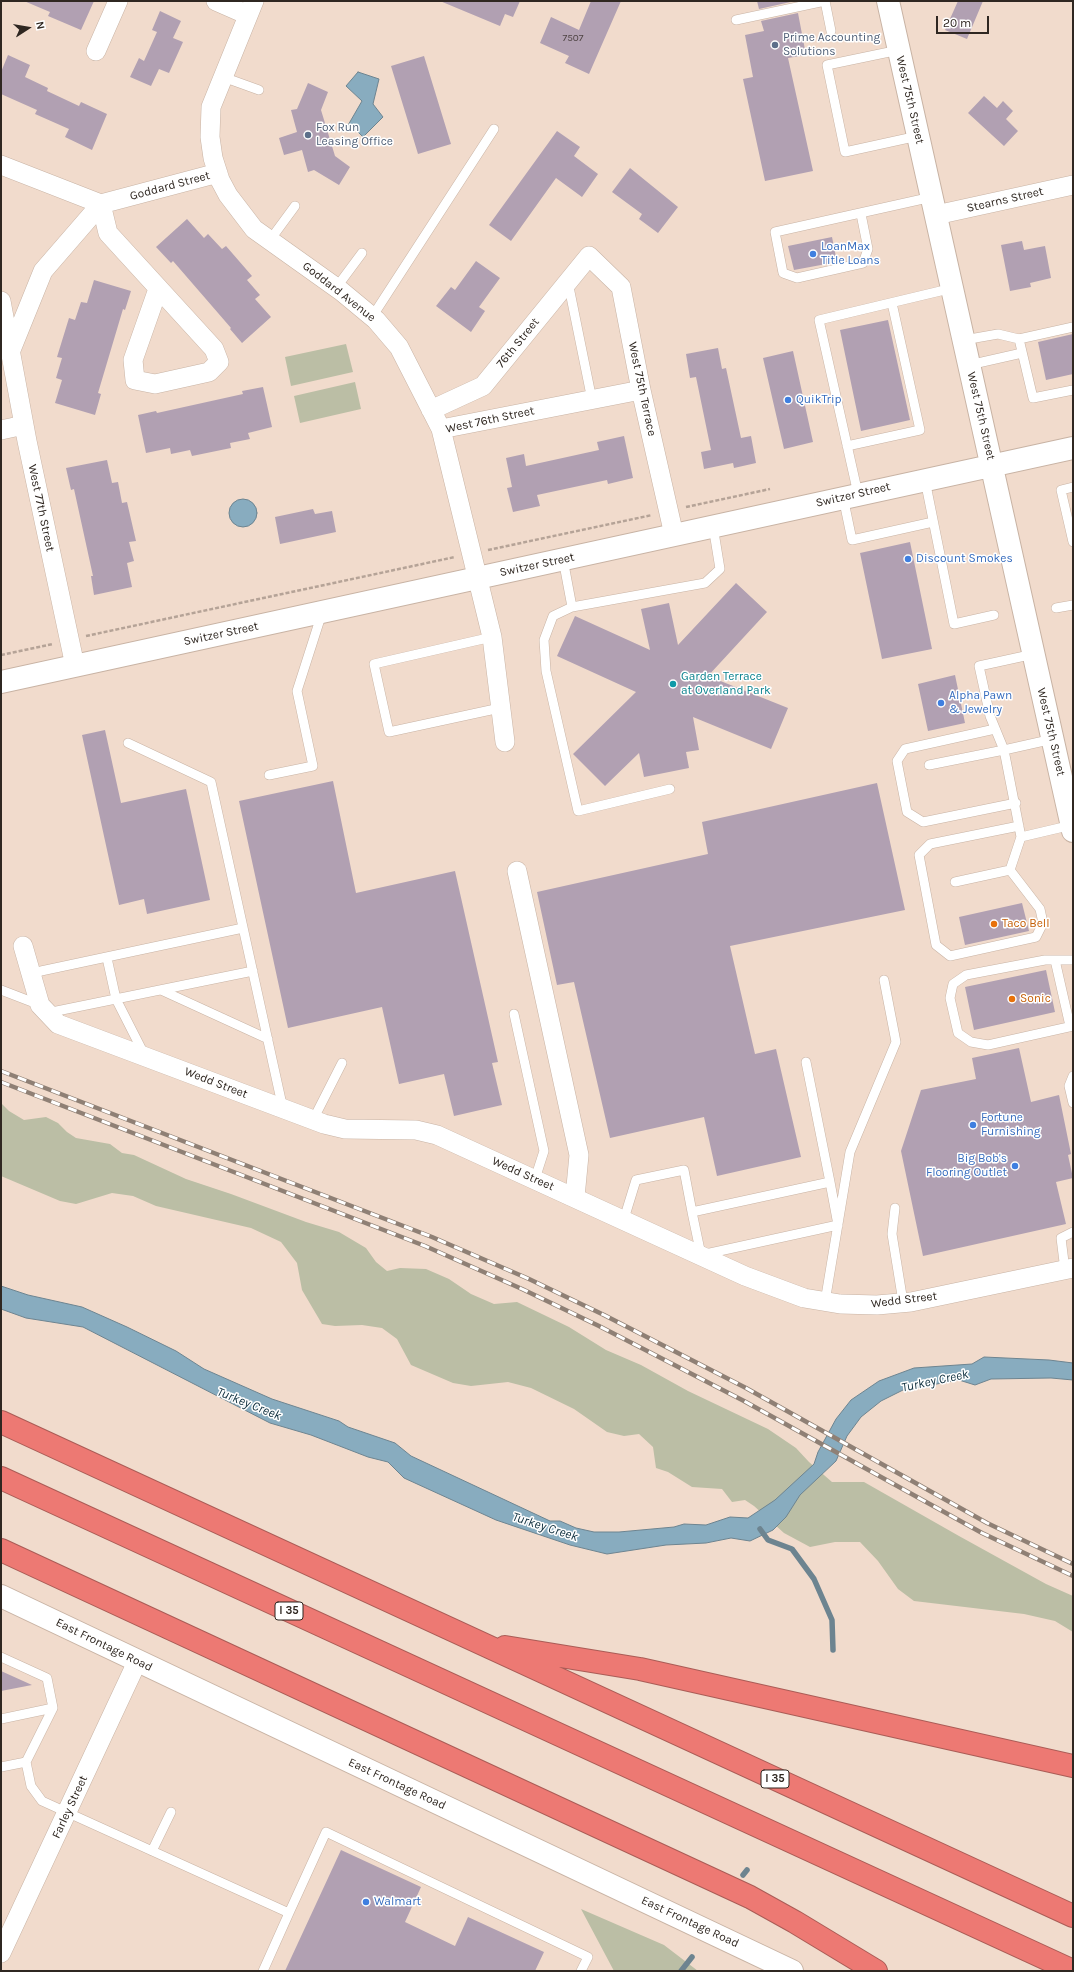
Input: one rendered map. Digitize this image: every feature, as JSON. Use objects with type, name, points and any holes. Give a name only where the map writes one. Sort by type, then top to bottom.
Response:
[{"type":"highway","name":"I 35","points":[[1,1422],[1073,1916]]},
{"type":"highway","name":"I 35","points":[[1,1478],[1073,1971]]},
{"type":"highway","points":[[1,1550],[750,1897],[795,1922],[876,1971]]},
{"type":"highway","points":[[477,1642],[640,1669],[1073,1766]]},
{"type":"street","points":[[96,51],[118,1]]},
{"type":"street","name":"Goddard Street","points":[[102,204],[218,173],[213,158],[210,137],[211,107],[251,8],[216,1]]},
{"type":"street","name":"West 75th Street","points":[[888,1],[1072,823]]},
{"type":"street","points":[[1,164],[102,204]]},
{"type":"street","name":"Goddard Avenue","points":[[218,173],[228,195],[254,229],[336,288],[372,317],[399,347],[441,429]]},
{"type":"street","name":"Stearns Street","points":[[934,206],[1073,184]]},
{"type":"street","points":[[102,204],[108,233],[214,349],[219,362],[209,372],[155,384],[135,380],[133,360],[158,289]]},
{"type":"street","points":[[11,350],[43,271],[102,204]]},
{"type":"street","name":"76th Street","points":[[431,410],[483,386],[589,256]]},
{"type":"street","name":"West 75th Terrace","points":[[589,256],[622,287],[641,390],[674,535]]},
{"type":"street","name":"West 77th Street","points":[[1,300],[24,425],[74,666]]},
{"type":"street","name":"West 76th Street","points":[[505,742],[492,637],[441,429],[641,390]]},
{"type":"street","points":[[1,430],[24,425]]},
{"type":"street","name":"Switzer Street","points":[[1,682],[674,535],[850,495],[1073,448]]},
{"type":"street","points":[[517,871],[579,1155],[574,1197]]},
{"type":"street","points":[[23,946],[43,1009]]},
{"type":"street","name":"Wedd Street","points":[[43,1009],[58,1024],[313,1120],[345,1129],[416,1130],[437,1135],[770,1286],[804,1298],[840,1304],[877,1305],[903,1302],[1069,1269]]},
{"type":"street","name":"East Frontage Road","points":[[1,1596],[778,1968]]},
{"type":"street","name":"Farley Street","points":[[1,1952],[138,1662]]},
{"type":"lane","points":[[736,20],[825,1],[831,31]]},
{"type":"lane","points":[[899,50],[827,65],[845,152],[918,136]]},
{"type":"lane","points":[[223,77],[259,90]]},
{"type":"lane","points":[[372,317],[494,129]]},
{"type":"lane","points":[[270,240],[295,206]]},
{"type":"lane","points":[[861,214],[868,249],[862,263],[796,278],[784,273],[775,232],[861,214],[934,206]]},
{"type":"lane","points":[[336,288],[362,253]]},
{"type":"lane","points":[[568,282],[592,400]]},
{"type":"lane","points":[[933,522],[852,540],[847,446],[819,320],[952,288]]},
{"type":"lane","points":[[847,446],[920,430],[892,303]]},
{"type":"lane","points":[[964,340],[998,334],[1019,339],[1073,327]]},
{"type":"lane","points":[[1019,339],[1032,398],[1073,390]]},
{"type":"lane","points":[[970,365],[1022,353]]},
{"type":"lane","points":[[924,479],[954,624],[994,615]]},
{"type":"lane","points":[[1073,488],[1061,490],[1073,542]]},
{"type":"lane","points":[[670,789],[578,811],[546,671],[544,640],[553,616],[572,607],[705,583],[720,569],[713,526]]},
{"type":"lane","points":[[563,559],[572,607]]},
{"type":"lane","points":[[1056,608],[1073,605]]},
{"type":"lane","points":[[269,775],[313,766],[297,690],[322,612]]},
{"type":"lane","points":[[492,637],[374,664],[389,732],[500,708]]},
{"type":"lane","points":[[1010,870],[1021,837],[1016,803],[1004,750],[990,716],[978,666],[1034,654]]},
{"type":"lane","points":[[995,729],[905,749],[896,761],[907,812],[923,822],[1016,803]]},
{"type":"lane","points":[[929,765],[1053,739]]},
{"type":"lane","points":[[128,743],[211,782],[283,1109]]},
{"type":"lane","points":[[1021,837],[1072,823]]},
{"type":"lane","points":[[1010,870],[1040,909],[1043,923],[1036,937],[950,956],[936,945],[919,856],[930,844],[1019,826]]},
{"type":"lane","points":[[956,882],[1010,870]]},
{"type":"lane","points":[[31,975],[41,970],[107,958],[243,928]]},
{"type":"lane","points":[[107,958],[116,998],[146,1057]]},
{"type":"lane","points":[[1055,960],[1072,1026],[988,1045],[971,1042],[958,1033],[950,998],[953,984],[966,975],[1045,960],[1055,960],[1073,960]]},
{"type":"lane","points":[[1,990],[43,1009],[161,990],[253,971]]},
{"type":"lane","points":[[825,1302],[850,1152],[896,1042],[884,980]]},
{"type":"lane","points":[[161,990],[268,1039]]},
{"type":"lane","points":[[514,1014],[544,1151],[535,1179]]},
{"type":"lane","points":[[806,1062],[838,1225]]},
{"type":"lane","points":[[313,1120],[342,1063]]},
{"type":"lane","points":[[1073,1076],[1069,1086],[1073,1103]]},
{"type":"lane","points":[[624,1219],[636,1180],[684,1170],[701,1255],[838,1225]]},
{"type":"lane","points":[[692,1212],[830,1182]]},
{"type":"lane","points":[[895,1208],[892,1234],[903,1302]]},
{"type":"lane","points":[[1069,1269],[1061,1238],[1073,1232]]},
{"type":"lane","points":[[1,1657],[47,1678],[54,1708],[26,1762],[31,1786],[42,1801],[289,1913]]},
{"type":"lane","points":[[1,1719],[54,1708]]},
{"type":"lane","points":[[1,1767],[26,1762]]},
{"type":"lane","points":[[152,1851],[171,1812]]},
{"type":"lane","points":[[262,1971],[326,1832],[588,1957],[581,1971]]},
{"type":"path","points":[[682,508],[770,489]]},
{"type":"path","points":[[487,550],[656,514]]},
{"type":"path","points":[[78,638],[458,556]]},
{"type":"path","points":[[1,655],[59,642]]},
{"type":"green space","points":[[346,344],[353,372],[291,386],[285,357]]},
{"type":"green space","points":[[355,382],[361,409],[300,423],[294,396]]},
{"type":"green space","points":[[1,1103],[9,1111],[24,1120],[46,1117],[58,1123],[76,1138],[110,1144],[122,1153],[134,1155],[186,1179],[306,1222],[339,1232],[366,1248],[376,1262],[387,1271],[400,1268],[426,1269],[449,1279],[471,1294],[494,1304],[517,1302],[569,1327],[606,1350],[641,1365],[688,1391],[768,1429],[796,1448],[809,1462],[832,1482],[864,1482],[1046,1584],[1073,1596],[1073,1632],[1055,1621],[1024,1614],[914,1601],[898,1589],[878,1561],[860,1542],[835,1542],[810,1547],[784,1533],[754,1506],[745,1500],[732,1502],[722,1489],[692,1487],[668,1472],[656,1468],[653,1447],[639,1434],[624,1436],[607,1432],[574,1409],[531,1388],[508,1382],[471,1386],[453,1383],[411,1365],[397,1339],[382,1328],[362,1325],[335,1326],[322,1324],[302,1290],[297,1263],[281,1242],[251,1228],[156,1206],[133,1196],[112,1193],[76,1204],[60,1201],[1,1176]]},
{"type":"green space","points":[[581,1909],[664,1945],[698,1971],[614,1971]]},
{"type":"water","points":[[358,72],[379,79],[373,104],[383,117],[363,137],[353,127],[349,130],[347,127],[362,101],[346,86]]},
{"type":"water","points":[[243,499],[253,503],[257,513],[253,523],[243,527],[233,523],[229,513],[233,503]]},
{"type":"water","name":"Turkey Creek","points":[[1,1286],[28,1295],[82,1307],[176,1351],[204,1369],[272,1399],[339,1421],[348,1427],[395,1443],[411,1456],[550,1521],[560,1521],[576,1528],[594,1532],[619,1532],[674,1527],[684,1524],[706,1525],[730,1517],[748,1518],[775,1500],[814,1464],[818,1452],[836,1419],[851,1400],[879,1381],[914,1368],[972,1364],[984,1357],[1049,1360],[1073,1363],[1073,1380],[1051,1378],[991,1379],[975,1385],[959,1380],[903,1390],[881,1401],[861,1417],[847,1436],[836,1461],[800,1495],[786,1517],[773,1530],[750,1541],[731,1538],[706,1543],[666,1545],[607,1554],[570,1545],[496,1520],[404,1478],[388,1462],[368,1457],[311,1435],[270,1423],[83,1327],[26,1318],[1,1309]]},
{"type":"building","points":[[24,1],[94,1],[81,30],[48,16],[50,12]]},
{"type":"building","points":[[440,1],[520,1],[513,17],[505,14],[500,26]]},
{"type":"building","points":[[591,1],[621,1],[589,74],[565,63],[569,56],[540,43],[551,17],[579,30]]},
{"type":"building","points":[[757,1],[795,1],[759,9]]},
{"type":"building","points":[[958,1],[983,1],[967,39],[945,30]]},
{"type":"building","points":[[160,11],[181,21],[173,38],[183,42],[169,73],[159,69],[151,86],[130,77],[139,58],[144,61],[157,32],[152,30]]},
{"type":"building","points":[[798,13],[806,55],[788,58],[813,171],[765,181],[743,79],[753,77],[745,35],[764,31],[761,21]]},
{"type":"building","points":[[8,55],[30,65],[25,77],[48,88],[47,91],[79,106],[81,102],[107,114],[92,150],[65,137],[69,129],[35,114],[37,110],[1,94],[1,72]]},
{"type":"building","points":[[424,56],[451,144],[418,154],[391,66]]},
{"type":"building","name":"Fox Run Leasing Office","points":[[308,83],[328,92],[321,110],[335,156],[350,167],[339,185],[314,170],[308,172],[302,150],[284,155],[279,138],[297,132],[291,110],[297,109]]},
{"type":"building","points":[[984,96],[997,108],[1003,101],[1013,111],[1006,119],[1018,131],[1004,146],[968,113]]},
{"type":"building","points":[[557,131],[580,147],[574,156],[598,174],[582,197],[556,178],[511,241],[489,225]]},
{"type":"building","points":[[630,168],[678,207],[658,233],[639,219],[642,214],[612,192]]},
{"type":"building","points":[[187,219],[204,238],[208,234],[222,249],[226,246],[252,276],[247,280],[260,295],[255,299],[271,317],[242,343],[230,329],[231,328],[173,261],[171,263],[156,247]]},
{"type":"building","name":"LoanMax Title Loans","points":[[832,237],[837,262],[794,270],[788,246]]},
{"type":"building","points":[[1022,241],[1024,250],[1045,246],[1051,278],[1030,283],[1031,287],[1010,291],[1001,245]]},
{"type":"building","points":[[476,261],[500,278],[479,307],[485,311],[471,332],[436,306],[451,287],[455,290]]},
{"type":"building","points":[[94,280],[131,291],[125,310],[123,309],[98,393],[101,394],[95,415],[55,403],[62,380],[56,378],[62,358],[57,357],[69,318],[75,320],[81,302],[87,303]]},
{"type":"building","name":"QuikTrip","points":[[888,320],[910,420],[861,431],[840,330]]},
{"type":"building","points":[[1073,334],[1073,374],[1046,380],[1038,342]]},
{"type":"building","points":[[718,348],[722,369],[726,368],[741,438],[751,436],[756,463],[734,468],[733,463],[704,469],[701,452],[711,450],[696,377],[690,378],[686,354]]},
{"type":"building","name":"QuikTrip","points":[[793,351],[813,442],[784,449],[763,358]]},
{"type":"building","points":[[263,387],[272,427],[248,433],[250,439],[230,443],[231,448],[192,456],[190,450],[171,454],[170,448],[146,453],[138,415],[156,411],[157,413],[243,394],[242,391]]},
{"type":"building","points":[[624,436],[633,478],[608,484],[607,480],[537,495],[540,506],[513,512],[507,488],[512,487],[506,458],[524,454],[526,466],[599,450],[597,442]]},
{"type":"building","points":[[107,460],[112,483],[118,482],[122,503],[127,502],[136,541],[129,542],[134,561],[127,563],[132,587],[94,595],[91,576],[93,576],[74,489],[71,490],[66,468]]},
{"type":"building","points":[[313,509],[315,514],[332,511],[336,532],[280,544],[275,517]]},
{"type":"building","points":[[910,542],[932,649],[882,659],[860,553]]},
{"type":"building","name":"Garden Terrace at Overland Park","points":[[736,583],[767,612],[708,676],[788,708],[771,749],[693,717],[699,750],[686,752],[689,768],[644,777],[639,753],[605,786],[573,754],[636,692],[557,656],[575,616],[650,650],[641,609],[669,603],[678,645]]},
{"type":"building","name":"Alpha Pawn & Jewelry","points":[[955,675],[965,723],[928,731],[918,684]]},
{"type":"building","points":[[105,730],[121,803],[186,789],[210,900],[147,914],[144,899],[119,905],[82,735]]},
{"type":"building","points":[[333,781],[356,893],[455,871],[498,1062],[492,1063],[502,1105],[454,1116],[444,1074],[399,1084],[382,1007],[288,1028],[239,801]]},
{"type":"building","points":[[877,783],[905,910],[730,946],[755,1054],[776,1049],[801,1157],[717,1176],[704,1117],[610,1138],[574,982],[557,985],[537,892],[708,854],[702,822]]},
{"type":"building","name":"Taco Bell","points":[[1022,903],[1029,931],[965,945],[959,917]]},
{"type":"building","name":"Sonic","points":[[1046,970],[1055,1012],[974,1030],[965,987]]},
{"type":"building","points":[[1019,1048],[1031,1102],[1059,1095],[1071,1154],[1068,1155],[1073,1178],[1056,1182],[1066,1224],[923,1256],[901,1151],[921,1090],[976,1079],[972,1058]]},
{"type":"building","points":[[1,1671],[32,1685],[1,1691]]},
{"type":"building","name":"Walmart","points":[[341,1850],[421,1887],[405,1922],[455,1946],[468,1917],[544,1952],[535,1971],[285,1971]]},
{"type":"waterway","points":[[760,1529],[768,1540],[792,1549],[814,1579],[832,1620],[833,1650]]},
{"type":"waterway","points":[[743,1875],[747,1870]]},
{"type":"waterway","points":[[681,1971],[692,1957]]},
{"type":"railway","points":[[1,1071],[432,1237],[529,1279],[604,1315],[746,1388],[987,1523],[1073,1564]]},
{"type":"railway","points":[[1,1082],[425,1246],[522,1289],[599,1326],[744,1401],[982,1533],[1073,1576]]},
{"type":"place","name":"Prime Accounting Solutions","points":[[775,45]]},
{"type":"place","name":"Fox Run Leasing Office","points":[[308,135]]},
{"type":"place","name":"LoanMax Title Loans","points":[[813,254]]},
{"type":"place","name":"QuikTrip","points":[[788,400]]},
{"type":"place","name":"Discount Smokes","points":[[908,559]]},
{"type":"place","name":"Garden Terrace at Overland Park","points":[[673,684]]},
{"type":"place","name":"Alpha Pawn & Jewelry","points":[[941,703]]},
{"type":"place","name":"Taco Bell","points":[[994,924]]},
{"type":"place","name":"Sonic","points":[[1012,999]]},
{"type":"place","name":"Fortune Furnishing","points":[[973,1125]]},
{"type":"place","name":"Big Bob's Flooring Outlet","points":[[1015,1166]]},
{"type":"place","name":"Walmart","points":[[366,1902]]}]
